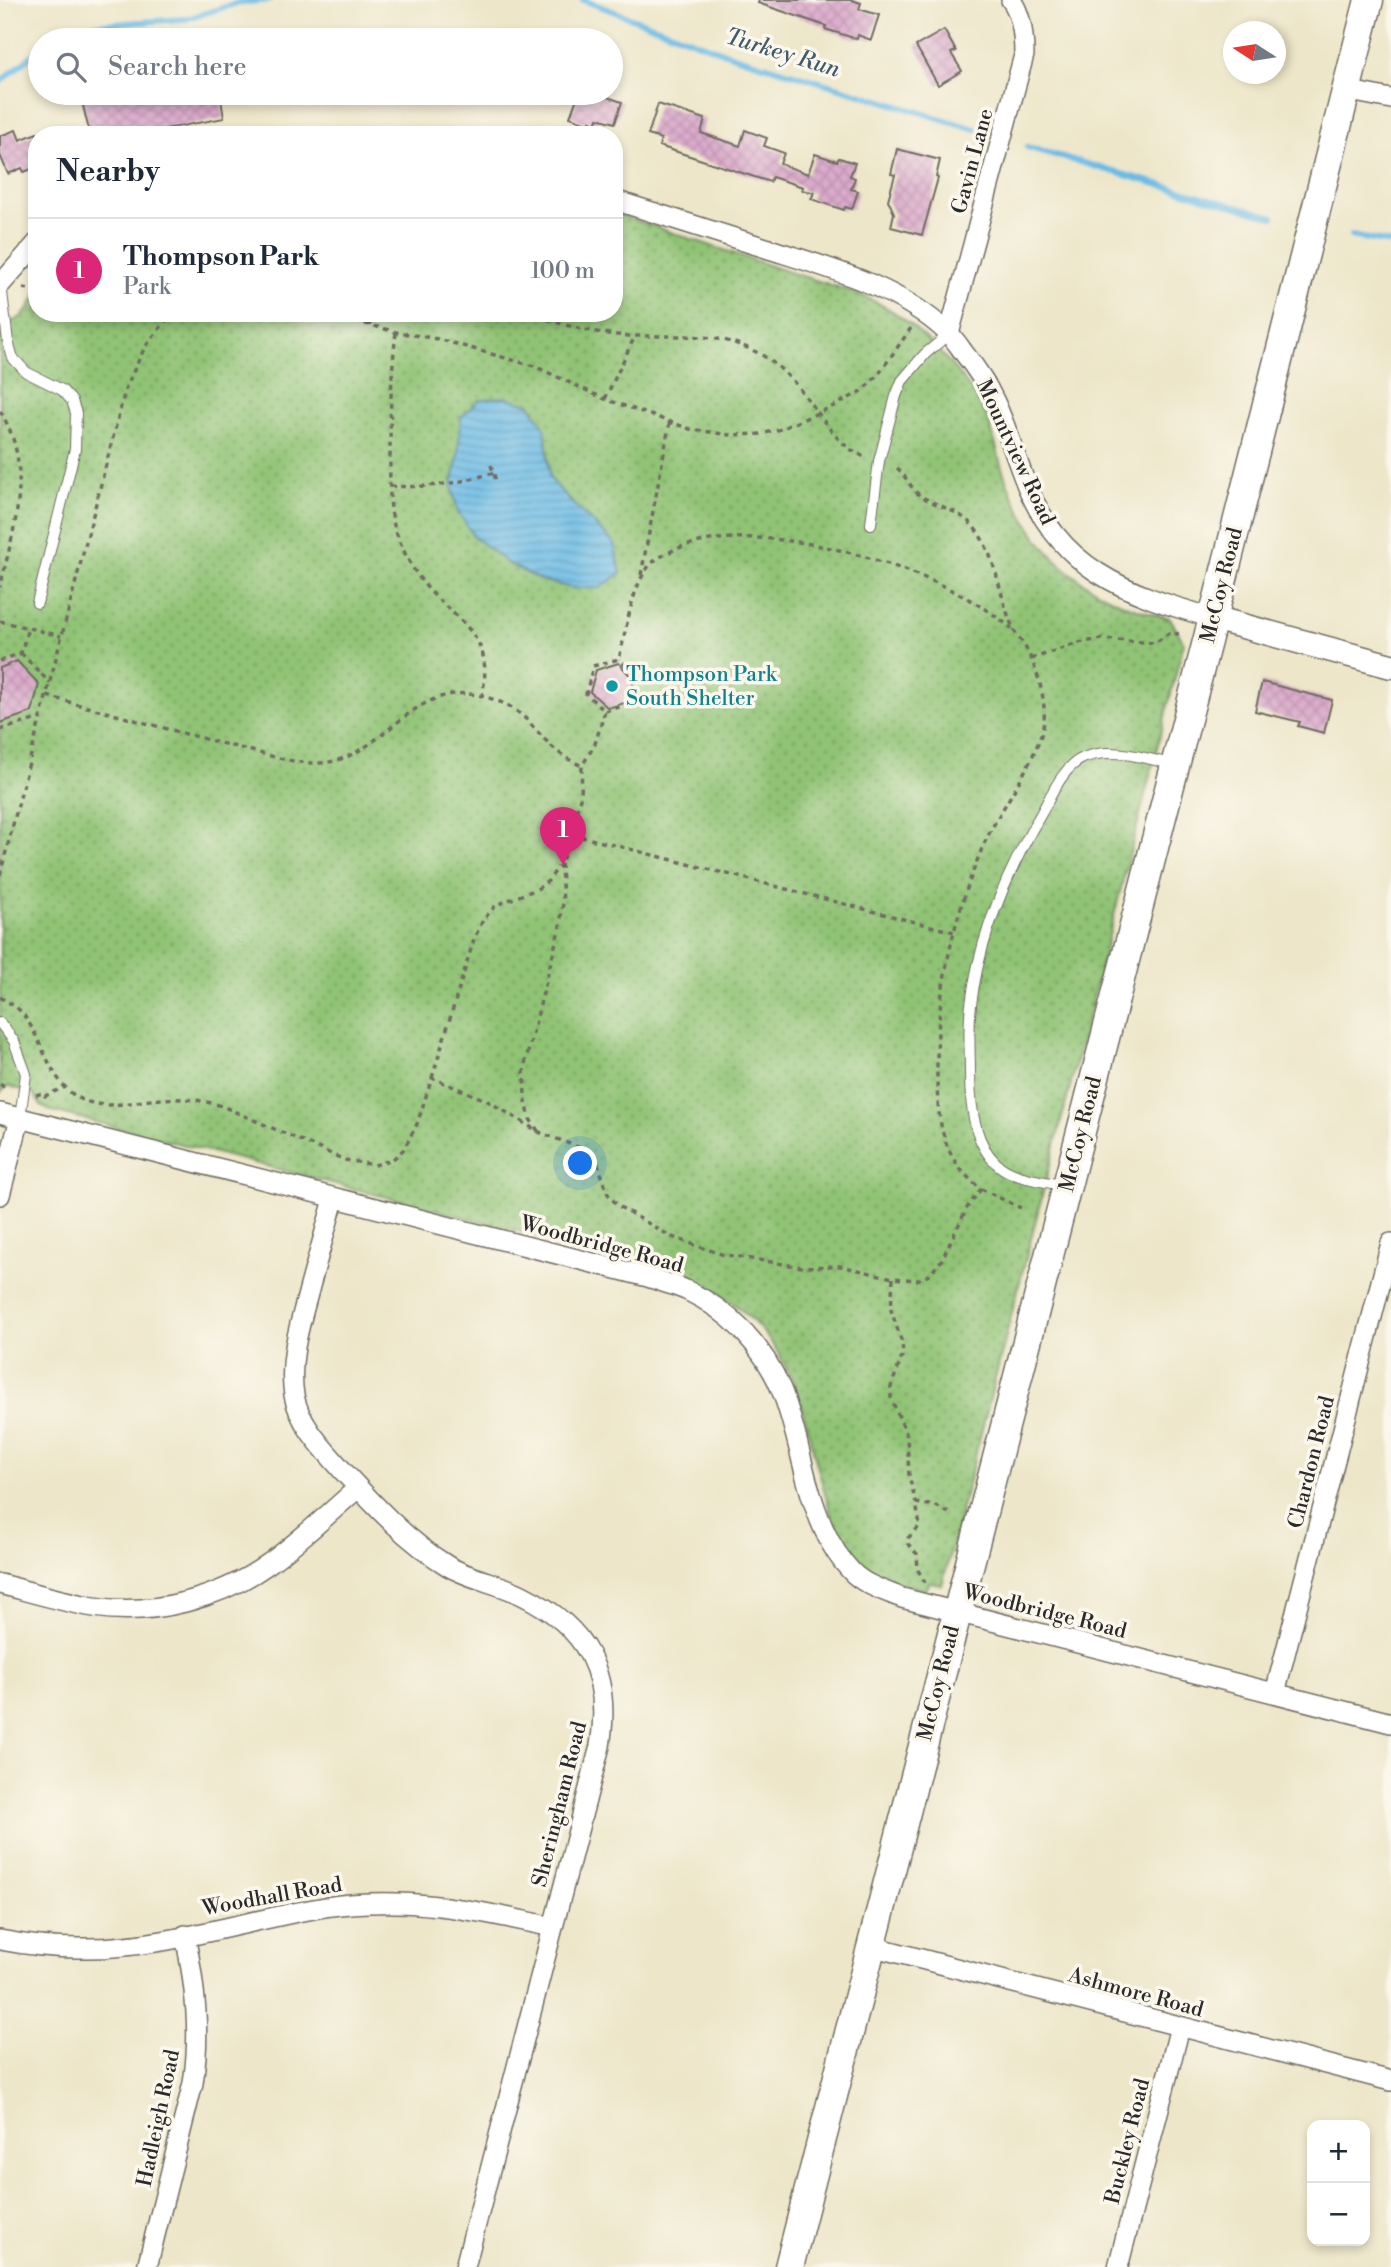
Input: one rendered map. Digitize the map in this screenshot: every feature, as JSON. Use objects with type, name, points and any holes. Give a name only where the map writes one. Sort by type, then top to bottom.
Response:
[{"type":"main road","name":"McCoy Road","points":[[789,2267],[1369,0]]},
{"type":"street","name":"Gavin Lane","points":[[949,334],[1024,54],[1024,38],[1016,6],[1011,0]]},
{"type":"street","points":[[1345,90],[1391,99]]},
{"type":"street","name":"Mountview Road","points":[[623,203],[835,270],[876,286],[922,311],[949,334],[975,367],[994,397],[1007,426],[1024,478],[1042,517],[1063,545],[1093,571],[1124,589],[1160,603],[1391,666]]},
{"type":"street","points":[[2,284],[28,254]]},
{"type":"street","name":"Woodbridge Road","points":[[0,1113],[648,1277],[686,1290],[718,1308],[744,1331],[768,1361],[782,1391],[822,1526],[852,1573],[872,1586],[902,1598],[1391,1723]]},
{"type":"street","points":[[0,1195],[20,1118]]},
{"type":"street","name":"Sheringham Road","points":[[334,1199],[298,1329],[292,1368],[294,1398],[307,1426],[318,1443],[358,1488],[418,1547],[451,1567],[520,1594],[547,1609],[572,1629],[588,1652],[597,1672],[604,1709],[600,1746],[465,2267]]},
{"type":"street","name":"Chardon Road","points":[[1275,1693],[1391,1243]]},
{"type":"street","points":[[0,1584],[93,1607],[126,1610],[160,1607],[202,1598],[267,1565],[358,1488]]},
{"type":"street","name":"Woodhall Road","points":[[0,1940],[28,1945],[113,1947],[327,1907],[372,1903],[429,1903],[552,1927]]},
{"type":"street","name":"Hadleigh Road","points":[[147,2267],[194,2083],[197,2058],[198,2023],[185,1935]]},
{"type":"street","name":"Ashmore Road","points":[[871,1946],[1391,2081]]},
{"type":"street","name":"Buckley Road","points":[[1118,2267],[1181,2027]]},
{"type":"lane","points":[[2,284],[8,342],[13,358],[26,372],[62,390],[72,401],[76,413],[75,449],[37,603]]},
{"type":"lane","points":[[871,524],[879,461],[902,381],[925,354],[949,334]]},
{"type":"lane","points":[[1066,1186],[1016,1174],[996,1163],[979,1138],[970,1102],[970,1053],[971,1006],[981,954],[995,907],[1016,861],[1058,784],[1075,763],[1092,755],[1107,753],[1175,765]]},
{"type":"lane","points":[[0,1023],[14,1041],[26,1074],[20,1118]]},
{"type":"path","points":[[0,875],[126,387],[145,347],[165,322]]},
{"type":"path","points":[[356,322],[438,339],[534,366],[605,399],[690,429],[750,435],[778,430],[844,401],[869,385],[913,325]]},
{"type":"path","points":[[370,322],[370,326]]},
{"type":"path","points":[[560,322],[635,336],[693,335],[726,340],[770,360],[798,387],[847,447],[860,455],[897,467],[921,496],[966,519],[988,553],[1015,632],[1031,659],[1044,702],[1044,719],[1040,739],[985,843],[966,891],[954,932],[944,975],[939,1015],[938,1104],[941,1126],[953,1157],[964,1173],[981,1189],[1021,1208]]},
{"type":"path","points":[[396,332],[391,384],[390,486],[395,528],[415,571],[431,592],[469,627],[477,639],[484,667],[482,696]]},
{"type":"path","points":[[605,399],[635,336]]},
{"type":"path","points":[[0,411],[14,441],[20,477],[17,514],[0,587]]},
{"type":"path","points":[[619,659],[638,588],[670,421]]},
{"type":"path","points":[[491,465],[496,481]]},
{"type":"path","points":[[390,486],[452,485],[493,472]]},
{"type":"path","points":[[638,588],[651,564],[681,547],[717,539],[766,539],[859,555],[905,572],[967,598],[1015,632]]},
{"type":"path","points":[[0,621],[61,636]]},
{"type":"path","points":[[21,653],[28,628]]},
{"type":"path","points":[[1031,659],[1077,643],[1102,639],[1155,643],[1170,633],[1179,634]]},
{"type":"path","points":[[21,653],[50,683]]},
{"type":"path","points":[[0,661],[21,653]]},
{"type":"path","points":[[605,711],[586,694],[593,666],[619,659]]},
{"type":"path","points":[[605,711],[630,704],[638,677],[619,659]]},
{"type":"path","points":[[47,696],[264,754],[318,763],[341,759],[357,751],[425,702],[457,694],[482,696],[515,709],[533,724],[552,747],[582,766]]},
{"type":"path","points":[[0,997],[21,1013],[63,1084],[84,1100],[105,1106],[163,1099],[214,1103],[356,1163],[382,1164],[399,1155],[417,1124],[480,925],[496,905],[537,889],[548,881],[561,864],[582,789],[582,766],[595,744],[605,711]]},
{"type":"path","points":[[0,730],[41,718]]},
{"type":"path","points":[[571,834],[954,932]]},
{"type":"path","points":[[539,1132],[528,1113],[523,1084],[524,1068],[562,915],[561,864]]},
{"type":"path","points":[[432,1079],[486,1100],[539,1132],[591,1153],[596,1158],[608,1194],[614,1202],[640,1220],[685,1243],[738,1258],[802,1267],[841,1266],[893,1278],[917,1280],[935,1270],[967,1208],[981,1189]]},
{"type":"path","points":[[893,1278],[891,1310],[903,1354],[891,1387],[891,1398],[907,1436],[909,1476],[920,1525],[908,1538],[908,1544],[917,1554],[921,1577],[930,1585]]},
{"type":"path","points":[[916,1503],[936,1506],[951,1514]]},
{"type":"green space","points":[[623,216],[852,292],[899,315],[942,355],[977,399],[988,419],[1004,473],[1019,509],[1050,554],[1091,588],[1141,610],[1170,618],[1184,643],[942,1585],[929,1582],[925,1590],[893,1580],[863,1564],[847,1548],[826,1499],[799,1398],[780,1356],[755,1323],[740,1309],[705,1286],[665,1269],[49,1110],[41,1106],[33,1093],[8,1086],[0,1093],[0,324],[14,321],[28,309],[28,322],[623,322]]},
{"type":"water","points":[[503,397],[530,404],[545,428],[550,478],[614,543],[621,573],[600,588],[572,588],[540,580],[507,563],[474,537],[457,510],[452,485],[458,457],[461,417],[479,400]]},
{"type":"building","points":[[759,0],[852,0],[861,3],[859,9],[879,15],[871,40],[858,35],[857,39],[758,3]]},
{"type":"building","points":[[944,30],[956,51],[951,53],[962,71],[938,85],[916,46]]},
{"type":"building","points":[[658,104],[705,119],[701,133],[740,146],[745,130],[767,138],[764,146],[784,153],[780,164],[808,174],[815,154],[855,163],[850,176],[855,178],[851,189],[858,191],[852,209],[845,207],[844,210],[811,199],[814,193],[802,190],[803,187],[772,177],[770,182],[659,146],[661,139],[648,135]]},
{"type":"building","points":[[83,105],[222,105],[224,118],[182,126],[88,126]]},
{"type":"building","points":[[574,105],[621,105],[615,123],[598,118],[596,124],[590,121],[589,124],[570,117]]},
{"type":"building","points":[[16,130],[20,140],[28,137],[28,170],[24,172],[22,168],[8,174],[0,155],[0,136]]},
{"type":"building","points":[[897,149],[940,160],[938,178],[922,235],[891,227],[894,213],[888,200],[895,175],[891,174]]},
{"type":"building","points":[[17,661],[39,684],[32,712],[0,723],[0,668]]},
{"type":"building","name":"Thompson Park South Shelter","points":[[619,663],[634,680],[628,702],[608,708],[590,692],[596,670]]},
{"type":"building","points":[[1262,682],[1332,700],[1324,733],[1298,726],[1300,722],[1255,711]]},
{"type":"waterway","name":"Turkey Run","points":[[86,28],[94,25],[186,19],[238,3],[269,0]]},
{"type":"waterway","name":"Turkey Run","points":[[583,0],[734,56],[975,129]]},
{"type":"waterway","name":"Turkey Run","points":[[0,82],[28,59]]},
{"type":"waterway","name":"Turkey Run","points":[[1027,147],[1273,217]]},
{"type":"waterway","name":"Turkey Run","points":[[1351,236],[1391,243]]},
{"type":"place","name":"Thompson Park South Shelter","points":[[612,686]]},
{"type":"place","name":"Thompson Park","points":[[563,865]]}]
